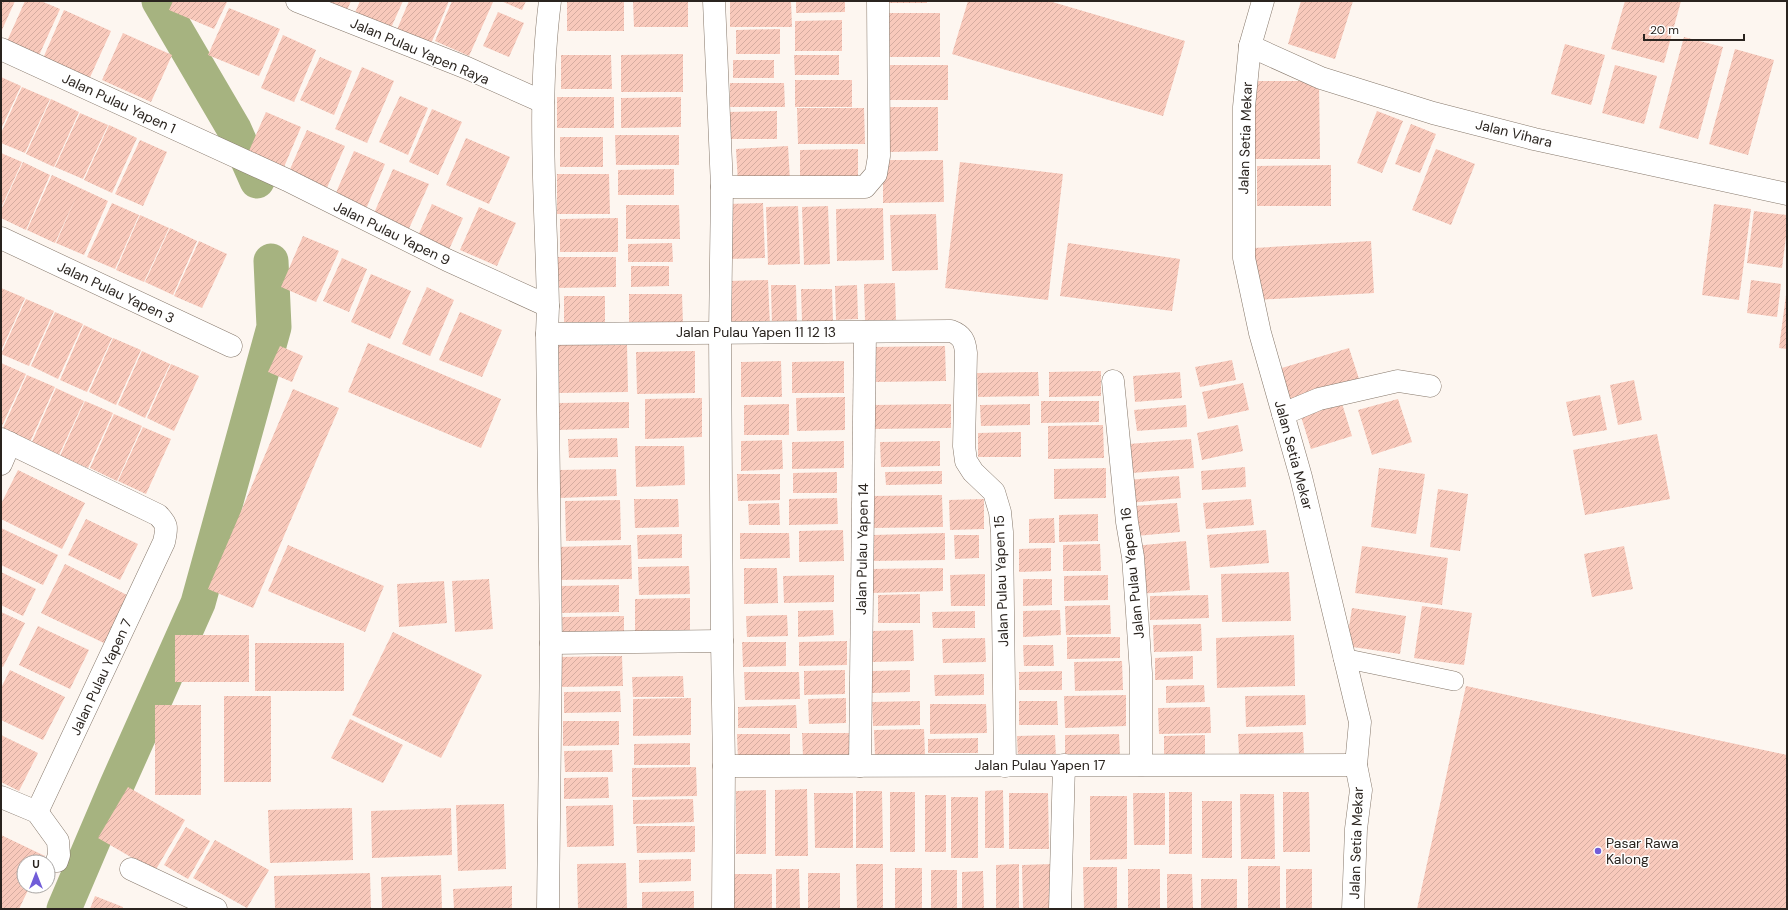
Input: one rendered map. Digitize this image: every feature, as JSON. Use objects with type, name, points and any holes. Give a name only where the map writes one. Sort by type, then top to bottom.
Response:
[{"type":"street","name":"Jalan Pulau Yapen Raya","points":[[297,1],[467,68],[543,102]]},
{"type":"street","points":[[548,909],[551,643],[547,334],[548,306],[543,102],[550,1]]},
{"type":"street","points":[[714,1],[722,186],[720,332],[724,766],[723,909]]},
{"type":"street","points":[[722,186],[865,186],[876,174],[879,156],[878,1]]},
{"type":"street","name":"Jalan Setia Mekar","points":[[1263,1],[1250,46],[1244,107],[1244,258],[1260,333],[1302,485],[1343,658],[1360,722],[1356,765],[1361,790],[1356,829],[1353,909]]},
{"type":"street","name":"Jalan Vihara","points":[[1250,46],[1321,78],[1433,113],[1534,138],[1787,194]]},
{"type":"street","name":"Jalan Pulau Yapen 1","points":[[1,49],[236,157]]},
{"type":"street","name":"Jalan Pulau Yapen 9","points":[[236,157],[287,180],[447,260],[548,306]]},
{"type":"street","name":"Jalan Pulau Yapen 3","points":[[1,238],[232,346]]},
{"type":"street","name":"Jalan Pulau Yapen 11 12 13","points":[[547,334],[951,331],[957,333],[962,338]]},
{"type":"street","name":"Jalan Pulau Yapen 14","points":[[860,766],[864,332]]},
{"type":"street","name":"Jalan Pulau Yapen 15","points":[[962,338],[966,345],[964,446],[966,461],[973,472],[994,492],[1000,512],[1002,532],[1005,766]]},
{"type":"street","name":"Jalan Pulau Yapen 16","points":[[1113,381],[1127,522],[1133,557],[1141,673],[1141,765]]},
{"type":"street","points":[[1283,414],[1319,399],[1391,382],[1398,381],[1430,386]]},
{"type":"street","points":[[1,464],[6,441]]},
{"type":"street","name":"Jalan Pulau Yapen 7","points":[[6,441],[158,515],[165,522],[166,531],[164,542],[37,812]]},
{"type":"street","points":[[551,643],[722,641]]},
{"type":"street","points":[[1060,909],[1064,765]]},
{"type":"street","name":"Jalan Pulau Yapen 17","points":[[724,766],[1356,765]]},
{"type":"street","points":[[1,797],[37,812],[58,841],[59,855],[57,861]]},
{"type":"street","points":[[130,869],[216,909]]},
{"type":"lane","points":[[1343,658],[1454,681]]},
{"type":"building","points":[[1,1],[15,1],[1,32]]},
{"type":"building","points":[[25,1],[41,1],[60,9],[36,62],[4,48]]},
{"type":"building","points":[[173,1],[227,2],[214,29],[169,10]]},
{"type":"building","points":[[315,1],[351,1],[344,17]]},
{"type":"building","points":[[360,1],[403,1],[390,30],[354,15]]},
{"type":"building","points":[[409,1],[449,1],[430,46],[396,32]]},
{"type":"building","points":[[452,1],[493,2],[469,56],[435,41]]},
{"type":"building","points":[[501,1],[526,1],[522,10]]},
{"type":"building","points":[[567,1],[624,1],[624,31],[567,31]]},
{"type":"building","points":[[633,1],[688,1],[688,27],[634,27]]},
{"type":"building","points":[[730,1],[791,1],[792,27],[730,27]]},
{"type":"building","points":[[796,1],[845,1],[845,12],[796,13]]},
{"type":"building","points":[[884,1],[927,1],[927,3],[884,3]]},
{"type":"building","points":[[968,1],[1049,1],[1185,41],[1163,116],[952,54]]},
{"type":"building","points":[[1301,1],[1353,1],[1335,59],[1288,44]]},
{"type":"building","points":[[1625,1],[1681,1],[1664,63],[1611,49]]},
{"type":"building","points":[[229,8],[280,29],[259,76],[208,55]]},
{"type":"building","points":[[64,10],[111,31],[87,84],[41,63]]},
{"type":"building","points":[[498,12],[524,23],[509,57],[483,46]]},
{"type":"building","points":[[889,13],[940,13],[940,57],[889,57]]},
{"type":"building","points":[[842,20],[842,51],[795,51],[795,21]]},
{"type":"building","points":[[780,29],[780,54],[736,54],[736,30]]},
{"type":"building","points":[[123,33],[172,55],[151,102],[102,80]]},
{"type":"building","points":[[283,35],[316,50],[294,102],[261,88]]},
{"type":"building","points":[[1684,37],[1723,47],[1698,139],[1659,128]]},
{"type":"building","points":[[1565,44],[1605,55],[1591,105],[1551,94]]},
{"type":"building","points":[[1735,49],[1774,60],[1748,155],[1709,144]]},
{"type":"building","points":[[683,54],[683,92],[621,92],[621,55]]},
{"type":"building","points":[[561,55],[611,55],[612,89],[561,89]]},
{"type":"building","points":[[794,55],[839,55],[839,75],[795,75]]},
{"type":"building","points":[[320,57],[352,71],[334,115],[300,100]]},
{"type":"building","points":[[733,60],[774,60],[774,78],[733,78]]},
{"type":"building","points":[[884,65],[948,65],[948,100],[884,100]]},
{"type":"building","points":[[1615,65],[1657,76],[1644,124],[1602,113]]},
{"type":"building","points":[[362,67],[394,81],[367,143],[335,129]]},
{"type":"building","points":[[1,77],[21,86],[1,129]]},
{"type":"building","points":[[795,80],[852,80],[852,107],[795,107]]},
{"type":"building","points":[[1255,81],[1319,81],[1320,159],[1255,159]]},
{"type":"building","points":[[730,83],[784,83],[785,107],[730,107]]},
{"type":"building","points":[[22,87],[50,99],[25,153],[1,143],[1,133]]},
{"type":"building","points":[[400,96],[428,108],[408,155],[379,142]]},
{"type":"building","points":[[557,97],[614,97],[614,128],[557,128]]},
{"type":"building","points":[[681,97],[681,127],[621,128],[621,98]]},
{"type":"building","points":[[51,99],[79,112],[54,167],[26,154]]},
{"type":"building","points":[[890,107],[938,107],[938,151],[890,152]]},
{"type":"building","points":[[797,108],[864,108],[865,144],[798,144]]},
{"type":"building","points":[[432,109],[462,122],[438,175],[409,162]]},
{"type":"building","points":[[777,111],[777,139],[727,139],[727,112]]},
{"type":"building","points":[[1377,111],[1403,121],[1382,173],[1357,163]]},
{"type":"building","points":[[266,112],[301,127],[284,167],[249,151]]},
{"type":"building","points":[[80,113],[108,125],[83,179],[55,167]]},
{"type":"building","points":[[1411,124],[1436,134],[1420,173],[1395,164]]},
{"type":"building","points":[[109,125],[137,138],[112,193],[84,180]]},
{"type":"building","points":[[307,130],[345,146],[326,190],[288,174]]},
{"type":"building","points":[[615,135],[679,135],[679,165],[616,165]]},
{"type":"building","points":[[560,137],[603,137],[603,167],[560,167]]},
{"type":"building","points":[[466,138],[510,157],[489,204],[446,185]]},
{"type":"building","points":[[140,140],[167,152],[143,206],[115,194]]},
{"type":"building","points":[[788,146],[790,180],[738,183],[736,149]]},
{"type":"building","points":[[858,149],[858,180],[800,180],[800,150]]},
{"type":"building","points":[[1436,149],[1475,164],[1451,225],[1412,210]]},
{"type":"building","points":[[354,151],[385,164],[366,209],[335,195]]},
{"type":"building","points":[[1,153],[22,162],[1,208]]},
{"type":"building","points":[[883,160],[943,160],[944,202],[883,203]]},
{"type":"building","points":[[23,162],[50,175],[26,230],[1,218],[1,210]]},
{"type":"building","points":[[960,162],[1063,174],[1048,300],[945,288]]},
{"type":"building","points":[[1331,165],[1331,206],[1257,206],[1257,166]]},
{"type":"building","points":[[393,169],[429,184],[407,233],[372,218]]},
{"type":"building","points":[[674,169],[674,195],[618,195],[618,170]]},
{"type":"building","points":[[557,174],[609,174],[610,214],[557,214]]},
{"type":"building","points":[[52,175],[108,201],[84,255],[56,243],[77,195],[55,243],[27,230]]},
{"type":"building","points":[[112,203],[139,215],[115,269],[87,257]]},
{"type":"building","points":[[763,203],[765,258],[728,259],[727,204]]},
{"type":"building","points":[[432,204],[463,218],[448,252],[417,238]]},
{"type":"building","points":[[1714,204],[1751,209],[1739,300],[1702,295]]},
{"type":"building","points":[[626,205],[679,205],[680,239],[626,239]]},
{"type":"building","points":[[798,206],[800,264],[768,265],[766,207]]},
{"type":"building","points":[[828,206],[830,264],[804,265],[802,207]]},
{"type":"building","points":[[479,207],[516,223],[497,266],[460,250]]},
{"type":"building","points":[[883,208],[884,260],[837,261],[836,209]]},
{"type":"building","points":[[1754,211],[1787,215],[1787,229],[1782,268],[1747,263]]},
{"type":"building","points":[[936,214],[938,270],[892,271],[890,215]]},
{"type":"building","points":[[140,215],[169,228],[144,282],[116,270]]},
{"type":"building","points":[[618,218],[618,252],[560,252],[560,219]]},
{"type":"building","points":[[170,228],[197,241],[173,295],[145,282]]},
{"type":"building","points":[[303,236],[339,251],[316,302],[281,287]]},
{"type":"building","points":[[199,241],[227,254],[202,308],[174,296]]},
{"type":"building","points":[[1371,241],[1374,293],[1257,300],[1254,248]]},
{"type":"building","points":[[672,243],[673,262],[628,262],[628,244]]},
{"type":"building","points":[[1068,243],[1180,259],[1172,311],[1060,296]]},
{"type":"building","points":[[555,257],[616,257],[616,287],[555,288]]},
{"type":"building","points":[[342,258],[367,269],[349,312],[323,301]]},
{"type":"building","points":[[631,266],[669,266],[669,286],[631,287]]},
{"type":"building","points":[[371,274],[411,291],[390,339],[351,322]]},
{"type":"building","points":[[768,280],[770,326],[729,327],[728,281]]},
{"type":"building","points":[[1751,280],[1781,284],[1777,317],[1747,313]]},
{"type":"building","points":[[895,283],[896,321],[865,321],[864,284]]},
{"type":"building","points":[[771,285],[796,285],[797,326],[772,326]]},
{"type":"building","points":[[857,285],[858,319],[836,320],[835,286]]},
{"type":"building","points":[[427,287],[454,300],[430,356],[402,344]]},
{"type":"building","points":[[1,288],[25,298],[1,351]]},
{"type":"building","points":[[801,289],[832,289],[833,322],[802,322]]},
{"type":"building","points":[[629,294],[682,294],[683,326],[629,326]]},
{"type":"building","points":[[1787,295],[1787,349],[1779,348]]},
{"type":"building","points":[[564,296],[605,296],[605,322],[564,322]]},
{"type":"building","points":[[26,299],[54,311],[29,366],[1,354]]},
{"type":"building","points":[[55,312],[83,324],[58,379],[31,366]]},
{"type":"building","points":[[460,312],[502,330],[482,377],[439,360]]},
{"type":"building","points":[[84,325],[112,338],[87,392],[60,380]]},
{"type":"building","points":[[113,338],[141,350],[116,405],[89,392]]},
{"type":"building","points":[[368,343],[501,399],[481,448],[348,392]]},
{"type":"building","points":[[627,344],[628,392],[557,393],[556,345]]},
{"type":"building","points":[[280,346],[303,356],[292,382],[268,372]]},
{"type":"building","points":[[945,346],[946,381],[874,382],[873,347]]},
{"type":"building","points":[[1349,348],[1360,382],[1285,404],[1275,370]]},
{"type":"building","points":[[142,351],[170,364],[145,418],[118,405]]},
{"type":"building","points":[[695,351],[695,393],[637,394],[636,352]]},
{"type":"building","points":[[1232,360],[1236,380],[1200,387],[1195,367]]},
{"type":"building","points":[[781,361],[782,397],[741,397],[741,362]]},
{"type":"building","points":[[844,361],[844,393],[792,393],[792,362]]},
{"type":"building","points":[[1,363],[26,374],[1,428]]},
{"type":"building","points":[[171,364],[199,376],[174,431],[147,418]]},
{"type":"building","points":[[1101,371],[1101,396],[1049,397],[1049,372]]},
{"type":"building","points":[[1038,372],[1039,396],[978,397],[977,373]]},
{"type":"building","points":[[1180,372],[1182,398],[1135,402],[1133,376]]},
{"type":"building","points":[[27,375],[55,387],[30,442],[2,430]]},
{"type":"building","points":[[1634,380],[1642,420],[1618,425],[1610,385]]},
{"type":"building","points":[[1243,383],[1249,410],[1208,419],[1202,392]]},
{"type":"building","points":[[56,388],[84,401],[59,455],[32,442]]},
{"type":"building","points":[[293,389],[339,408],[253,608],[208,589]]},
{"type":"building","points":[[1600,395],[1607,430],[1573,436],[1566,402]]},
{"type":"building","points":[[845,397],[845,430],[797,431],[796,398]]},
{"type":"building","points":[[1340,397],[1352,436],[1311,449],[1299,410]]},
{"type":"building","points":[[702,398],[702,437],[645,439],[645,399]]},
{"type":"building","points":[[1398,399],[1412,442],[1372,455],[1358,410]]},
{"type":"building","points":[[85,401],[113,413],[88,468],[60,456]]},
{"type":"building","points":[[1041,401],[1099,401],[1099,422],[1041,423]]},
{"type":"building","points":[[629,402],[629,428],[558,430],[558,403]]},
{"type":"building","points":[[789,404],[789,435],[744,435],[744,405]]},
{"type":"building","points":[[951,404],[951,428],[872,429],[871,405]]},
{"type":"building","points":[[1030,404],[1030,425],[981,426],[980,405]]},
{"type":"building","points":[[1186,405],[1187,427],[1137,431],[1134,410]]},
{"type":"building","points":[[114,414],[142,426],[117,481],[90,468]]},
{"type":"building","points":[[1103,425],[1104,458],[1048,459],[1048,426]]},
{"type":"building","points":[[1238,425],[1243,451],[1202,460],[1197,433]]},
{"type":"building","points":[[143,427],[171,439],[146,494],[118,481]]},
{"type":"building","points":[[1021,432],[1021,457],[978,457],[978,433]]},
{"type":"building","points":[[1657,434],[1670,499],[1585,515],[1573,450]]},
{"type":"building","points":[[617,438],[618,457],[569,458],[568,439]]},
{"type":"building","points":[[1191,439],[1194,468],[1132,473],[1129,444]]},
{"type":"building","points":[[782,440],[783,469],[741,471],[741,441]]},
{"type":"building","points":[[844,441],[844,468],[792,469],[792,442]]},
{"type":"building","points":[[940,441],[940,466],[881,467],[880,442]]},
{"type":"building","points":[[635,446],[684,446],[685,485],[636,487]]},
{"type":"building","points":[[1245,467],[1246,487],[1202,490],[1201,471]]},
{"type":"building","points":[[1106,468],[1106,498],[1054,499],[1054,469]]},
{"type":"building","points":[[1379,468],[1425,474],[1416,534],[1371,527]]},
{"type":"building","points":[[616,469],[617,496],[559,498],[559,470]]},
{"type":"building","points":[[18,470],[85,503],[62,549],[1,519],[1,504]]},
{"type":"building","points":[[942,471],[942,484],[886,485],[885,472]]},
{"type":"building","points":[[837,472],[837,493],[793,493],[793,473]]},
{"type":"building","points":[[737,474],[780,474],[780,500],[738,501]]},
{"type":"building","points":[[1179,476],[1181,498],[1129,503],[1127,480]]},
{"type":"building","points":[[1438,489],[1468,494],[1460,551],[1430,547]]},
{"type":"building","points":[[942,495],[943,527],[871,528],[871,496]]},
{"type":"building","points":[[837,498],[838,524],[789,525],[789,499]]},
{"type":"building","points":[[634,499],[678,499],[679,527],[635,528]]},
{"type":"building","points":[[984,499],[984,529],[950,530],[949,500]]},
{"type":"building","points":[[1251,499],[1254,525],[1206,529],[1203,503]]},
{"type":"building","points":[[620,500],[621,540],[566,541],[565,501]]},
{"type":"building","points":[[779,503],[780,525],[749,525],[748,504]]},
{"type":"building","points":[[1177,503],[1180,532],[1136,536],[1133,506]]},
{"type":"building","points":[[1098,514],[1098,541],[1059,542],[1059,515]]},
{"type":"building","points":[[1054,518],[1055,543],[1029,543],[1029,519]]},
{"type":"building","points":[[86,519],[138,544],[120,580],[68,555]]},
{"type":"building","points":[[1,528],[58,555],[43,585],[1,565]]},
{"type":"building","points":[[843,530],[844,561],[799,562],[799,531]]},
{"type":"building","points":[[1266,530],[1269,563],[1210,568],[1207,535]]},
{"type":"building","points":[[740,533],[789,533],[790,558],[740,559]]},
{"type":"building","points":[[945,533],[945,560],[873,561],[873,535]]},
{"type":"building","points":[[682,534],[682,558],[638,559],[637,535]]},
{"type":"building","points":[[954,535],[979,535],[979,558],[955,559]]},
{"type":"building","points":[[1186,541],[1190,590],[1138,594],[1134,546]]},
{"type":"building","points":[[1100,544],[1101,571],[1063,571],[1063,545]]},
{"type":"building","points":[[288,545],[384,586],[365,632],[268,591]]},
{"type":"building","points":[[631,545],[632,579],[555,580],[555,547]]},
{"type":"building","points":[[1362,546],[1448,558],[1442,605],[1355,593]]},
{"type":"building","points":[[1624,546],[1633,589],[1592,597],[1584,554]]},
{"type":"building","points":[[1051,548],[1051,571],[1019,572],[1019,549]]},
{"type":"building","points":[[65,564],[129,596],[106,644],[41,613]]},
{"type":"building","points":[[689,566],[690,594],[639,595],[638,567]]},
{"type":"building","points":[[744,568],[777,568],[778,603],[744,604]]},
{"type":"building","points":[[943,568],[943,591],[870,593],[869,569]]},
{"type":"building","points":[[1,572],[36,589],[23,616],[1,605]]},
{"type":"building","points":[[1289,572],[1291,621],[1222,622],[1221,574]]},
{"type":"building","points":[[985,574],[985,606],[951,606],[950,575]]},
{"type":"building","points":[[834,575],[834,602],[784,603],[783,576]]},
{"type":"building","points":[[1108,575],[1108,600],[1064,601],[1064,576]]},
{"type":"building","points":[[489,579],[493,629],[455,632],[452,581]]},
{"type":"building","points":[[1023,579],[1052,579],[1052,605],[1023,606]]},
{"type":"building","points":[[444,581],[447,623],[399,627],[397,584]]},
{"type":"building","points":[[619,585],[619,612],[559,613],[559,586]]},
{"type":"building","points":[[920,594],[920,623],[878,623],[878,595]]},
{"type":"building","points":[[1208,595],[1209,618],[1150,620],[1150,596]]},
{"type":"building","points":[[690,598],[690,630],[635,631],[635,599]]},
{"type":"building","points":[[1110,605],[1111,634],[1066,635],[1065,606]]},
{"type":"building","points":[[1422,606],[1472,613],[1464,665],[1414,658]]},
{"type":"building","points":[[1352,608],[1406,616],[1400,654],[1346,646]]},
{"type":"building","points":[[833,610],[834,635],[798,637],[798,611]]},
{"type":"building","points":[[1060,610],[1061,635],[1023,637],[1023,611]]},
{"type":"building","points":[[975,611],[975,628],[933,628],[932,612]]},
{"type":"building","points":[[1,612],[25,623],[3,667],[1,666]]},
{"type":"building","points":[[787,615],[788,636],[747,637],[746,616]]},
{"type":"building","points":[[624,616],[624,638],[563,639],[562,617]]},
{"type":"building","points":[[1201,624],[1202,651],[1154,652],[1153,625]]},
{"type":"building","points":[[38,626],[89,650],[70,689],[19,665]]},
{"type":"building","points":[[913,630],[914,661],[872,662],[872,631]]},
{"type":"building","points":[[393,632],[482,675],[441,758],[352,715]]},
{"type":"building","points":[[175,635],[249,635],[249,682],[175,682]]},
{"type":"building","points":[[1294,635],[1295,686],[1217,688],[1216,638]]},
{"type":"building","points":[[1067,637],[1120,637],[1120,658],[1067,659]]},
{"type":"building","points":[[985,638],[986,662],[943,663],[942,639]]},
{"type":"building","points":[[847,641],[847,665],[799,666],[799,642]]},
{"type":"building","points":[[742,642],[786,642],[786,666],[743,667]]},
{"type":"building","points":[[255,643],[344,643],[344,691],[255,691]]},
{"type":"building","points":[[1023,645],[1053,645],[1054,666],[1024,666]]},
{"type":"building","points":[[622,656],[623,686],[558,687],[558,657]]},
{"type":"building","points":[[1193,656],[1193,679],[1155,680],[1155,658]]},
{"type":"building","points":[[1122,661],[1123,690],[1075,691],[1074,662]]},
{"type":"building","points":[[10,670],[65,697],[43,740],[1,720],[1,688]]},
{"type":"building","points":[[845,670],[845,694],[804,695],[804,671]]},
{"type":"building","points":[[910,670],[910,692],[872,693],[872,671]]},
{"type":"building","points":[[1062,671],[1062,690],[1019,690],[1019,672]]},
{"type":"building","points":[[744,672],[799,672],[800,699],[745,700]]},
{"type":"building","points":[[984,674],[984,695],[935,696],[934,675]]},
{"type":"building","points":[[683,676],[684,697],[633,697],[632,677]]},
{"type":"building","points":[[1204,685],[1205,702],[1166,703],[1166,686]]},
{"type":"building","name":"Pasar Rawa Kalong","points":[[1466,686],[1787,755],[1787,909],[1417,909]]},
{"type":"building","points":[[620,691],[621,712],[564,713],[564,692]]},
{"type":"building","points":[[1126,695],[1126,726],[1065,728],[1064,696]]},
{"type":"building","points":[[1305,695],[1306,725],[1246,727],[1245,696]]},
{"type":"building","points":[[224,696],[271,696],[271,782],[224,782]]},
{"type":"building","points":[[691,698],[691,735],[633,736],[633,699]]},
{"type":"building","points":[[846,698],[846,723],[809,724],[808,699]]},
{"type":"building","points":[[920,701],[920,725],[873,726],[872,702]]},
{"type":"building","points":[[1019,701],[1057,701],[1058,725],[1019,725]]},
{"type":"building","points":[[930,704],[986,704],[987,733],[930,734]]},
{"type":"building","points":[[155,705],[201,705],[201,795],[155,795]]},
{"type":"building","points":[[796,705],[797,728],[738,728],[738,707]]},
{"type":"building","points":[[1210,707],[1211,733],[1159,734],[1158,708]]},
{"type":"building","points":[[350,719],[403,745],[383,783],[331,758]]},
{"type":"building","points":[[563,721],[619,721],[619,745],[563,746]]},
{"type":"building","points":[[924,729],[925,755],[875,756],[874,730]]},
{"type":"building","points":[[1303,732],[1304,753],[1239,755],[1238,734]]},
{"type":"building","points":[[802,733],[850,733],[850,756],[803,757]]},
{"type":"building","points":[[737,734],[790,734],[790,760],[738,761]]},
{"type":"building","points":[[1119,734],[1120,757],[1065,758],[1065,735]]},
{"type":"building","points":[[1,735],[38,753],[19,791],[1,782]]},
{"type":"building","points":[[1055,735],[1056,758],[1018,759],[1017,736]]},
{"type":"building","points":[[1205,735],[1205,756],[1164,757],[1164,736]]},
{"type":"building","points":[[978,738],[978,753],[928,753],[928,739]]},
{"type":"building","points":[[690,743],[690,765],[634,765],[634,744]]},
{"type":"building","points":[[612,750],[613,772],[565,772],[564,751]]},
{"type":"building","points":[[696,767],[697,796],[632,797],[632,768]]},
{"type":"building","points":[[608,777],[609,798],[564,799],[564,778]]},
{"type":"building","points":[[128,787],[185,820],[155,871],[98,838]]},
{"type":"building","points":[[807,789],[808,856],[775,856],[775,790]]},
{"type":"building","points":[[766,790],[766,854],[736,854],[736,791]]},
{"type":"building","points":[[1003,790],[1004,848],[985,848],[985,791]]},
{"type":"building","points":[[856,791],[882,791],[883,848],[856,848]]},
{"type":"building","points":[[890,792],[915,792],[915,852],[890,852]]},
{"type":"building","points":[[1169,792],[1192,792],[1192,854],[1169,854]]},
{"type":"building","points":[[1283,792],[1309,792],[1310,852],[1283,852]]},
{"type":"building","points":[[814,793],[853,793],[853,848],[815,848]]},
{"type":"building","points":[[1009,793],[1048,793],[1049,849],[1009,849]]},
{"type":"building","points":[[1133,793],[1165,793],[1165,845],[1134,845]]},
{"type":"building","points":[[1240,794],[1274,794],[1275,859],[1241,859]]},
{"type":"building","points":[[925,795],[946,795],[946,852],[925,852]]},
{"type":"building","points":[[1090,796],[1127,796],[1127,859],[1090,860]]},
{"type":"building","points":[[951,797],[978,797],[978,858],[951,858]]},
{"type":"building","points":[[693,799],[694,822],[633,824],[633,800]]},
{"type":"building","points":[[1202,801],[1232,801],[1232,858],[1202,858]]},
{"type":"building","points":[[504,804],[506,869],[458,871],[456,805]]},
{"type":"building","points":[[613,805],[614,846],[567,847],[566,806]]},
{"type":"building","points":[[352,808],[353,860],[270,863],[268,810]]},
{"type":"building","points":[[451,808],[452,855],[372,858],[371,811]]},
{"type":"building","points":[[636,826],[695,826],[695,852],[637,853]]},
{"type":"building","points":[[186,827],[210,841],[188,879],[164,865]]},
{"type":"building","points":[[1,835],[41,854],[16,854],[16,894],[26,894],[19,909],[1,909]]},
{"type":"building","points":[[215,840],[269,870],[247,908],[193,878]]},
{"type":"building","points":[[691,859],[691,881],[639,883],[639,860]]},
{"type":"building","points":[[626,863],[627,909],[578,909],[577,864]]},
{"type":"building","points":[[856,864],[883,864],[883,909],[857,909]]},
{"type":"building","points":[[1019,864],[1019,909],[996,909],[996,865]]},
{"type":"building","points":[[1052,864],[1052,909],[1023,909],[1022,865]]},
{"type":"building","points":[[1248,866],[1280,866],[1280,909],[1248,909]]},
{"type":"building","points":[[1083,867],[1117,867],[1117,909],[1084,909]]},
{"type":"building","points":[[895,868],[922,868],[922,909],[895,909]]},
{"type":"building","points":[[776,869],[799,869],[800,909],[776,909]]},
{"type":"building","points":[[1128,869],[1160,869],[1160,909],[1128,909]]},
{"type":"building","points":[[1286,869],[1312,869],[1312,909],[1286,909]]},
{"type":"building","points":[[931,870],[957,870],[957,909],[931,909]]},
{"type":"building","points":[[983,871],[984,909],[962,909],[962,872]]},
{"type":"building","points":[[370,873],[371,909],[275,909],[274,876]]},
{"type":"building","points":[[808,873],[840,873],[840,909],[808,909]]},
{"type":"building","points":[[730,874],[772,874],[772,909],[730,909]]},
{"type":"building","points":[[1167,874],[1192,874],[1193,909],[1167,909]]},
{"type":"building","points":[[441,875],[442,909],[382,909],[381,877]]},
{"type":"building","points":[[1201,879],[1237,879],[1237,909],[1201,909]]},
{"type":"building","points":[[512,886],[512,909],[454,909],[453,889]]},
{"type":"building","points":[[694,891],[694,909],[642,909],[642,892]]},
{"type":"building","points":[[95,896],[123,907],[123,909],[90,909]]},
{"type":"waterway","points":[[159,1],[234,129],[257,181]]},
{"type":"waterway","points":[[64,909],[116,787],[198,603],[274,327],[271,261]]},
{"type":"place","name":"Pasar Rawa Kalong","points":[[1598,851]]}]
